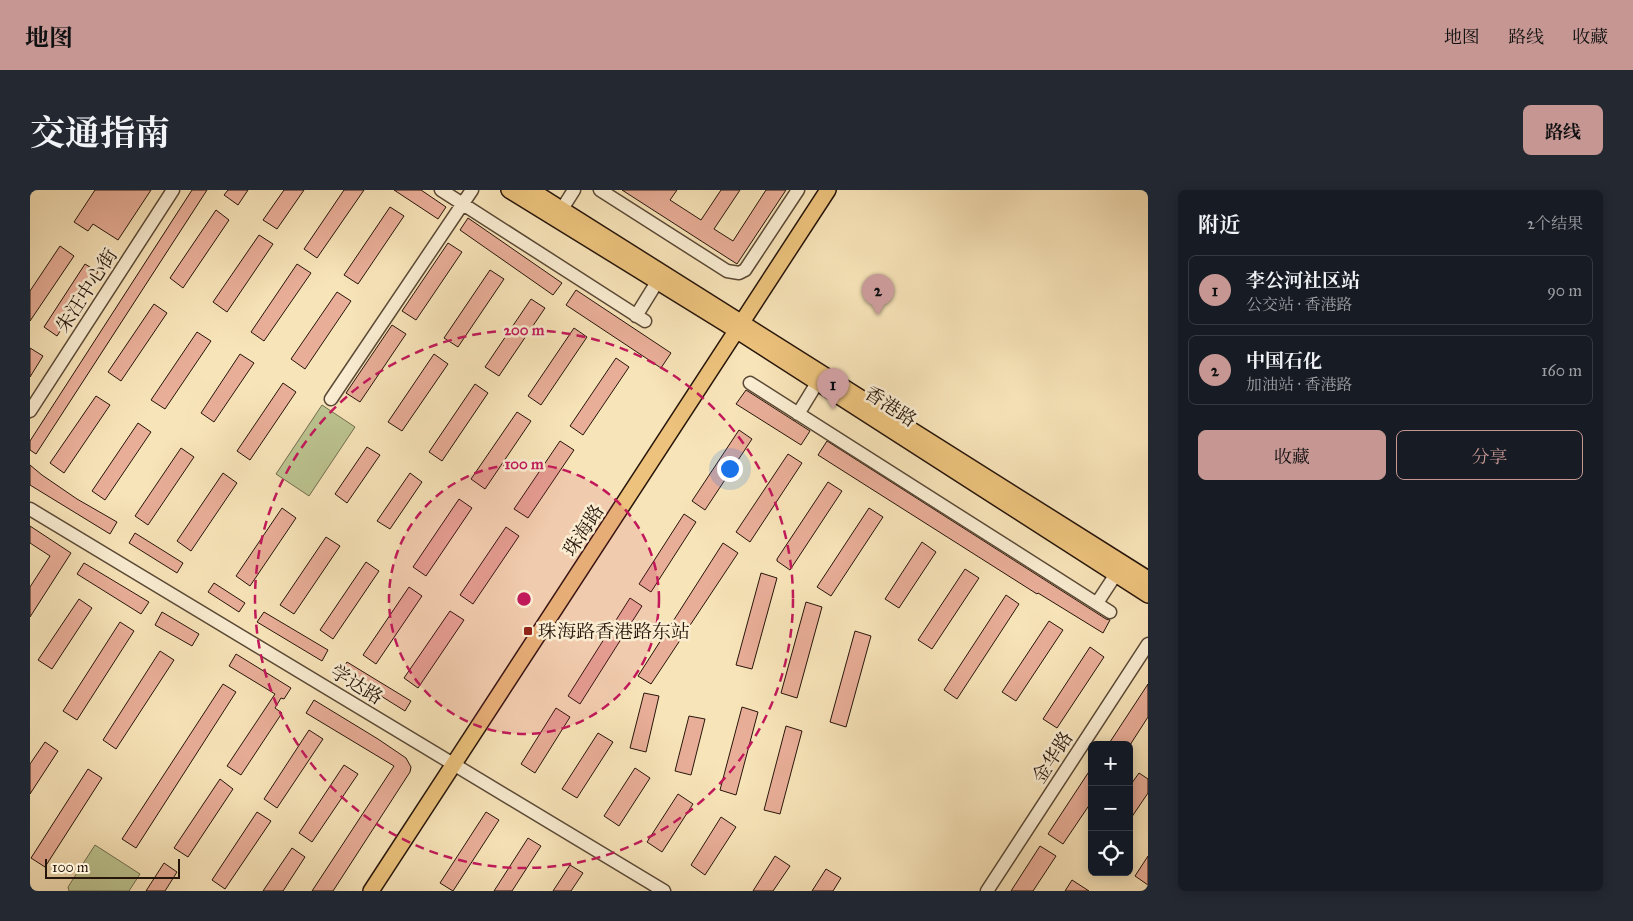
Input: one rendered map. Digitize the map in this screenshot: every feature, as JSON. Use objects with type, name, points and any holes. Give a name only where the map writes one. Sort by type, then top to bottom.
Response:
[{"type":"main road","name":"香港路","points":[[509,190],[657,282],[739,326],[817,383],[1148,595]]},
{"type":"main road","name":"香港路","points":[[531,190],[739,326],[1148,579]]},
{"type":"main road","name":"珠海路","points":[[371,891],[828,190]]},
{"type":"street","name":"朱汪中心街","points":[[30,410],[173,190]]},
{"type":"street","points":[[441,190],[641,318],[657,282]]},
{"type":"street","points":[[331,399],[472,190]]},
{"type":"street","points":[[562,209],[574,190]]},
{"type":"street","points":[[600,190],[727,271],[739,274],[746,270],[798,190]]},
{"type":"street","points":[[750,383],[1110,612]]},
{"type":"street","points":[[798,414],[817,383]]},
{"type":"street","name":"学达路","points":[[30,509],[664,891]]},
{"type":"street","points":[[1097,603],[1116,574]]},
{"type":"street","name":"金华路","points":[[987,891],[1148,644]]},
{"type":"green space","points":[[322,405],[355,427],[309,496],[276,474]]},
{"type":"green space","points":[[95,845],[140,874],[129,891],[69,891],[68,887]]},
{"type":"building","points":[[95,190],[151,190],[118,240],[93,224],[88,231],[74,222]]},
{"type":"building","points":[[192,190],[207,190],[36,454],[30,450],[30,441]]},
{"type":"building","points":[[228,190],[248,190],[238,205],[224,195]]},
{"type":"building","points":[[284,190],[304,190],[277,229],[263,220]]},
{"type":"building","points":[[344,190],[364,190],[317,258],[304,249]]},
{"type":"building","points":[[394,190],[421,190],[446,207],[438,219]]},
{"type":"building","points":[[622,190],[677,190],[670,200],[701,220],[721,190],[740,190],[714,229],[733,241],[766,190],[786,190],[737,264]]},
{"type":"building","points":[[390,207],[404,216],[358,284],[344,275]]},
{"type":"building","points":[[216,210],[229,220],[183,288],[170,278]]},
{"type":"building","points":[[468,218],[562,283],[553,295],[460,230]]},
{"type":"building","points":[[259,235],[273,244],[227,312],[213,302]]},
{"type":"building","points":[[448,243],[462,252],[416,320],[402,311]]},
{"type":"building","points":[[60,246],[74,256],[30,321],[30,291]]},
{"type":"building","points":[[85,264],[98,272],[57,336],[44,327]]},
{"type":"building","points":[[297,264],[311,273],[264,341],[251,332]]},
{"type":"building","points":[[490,270],[504,279],[458,347],[444,338]]},
{"type":"building","points":[[576,290],[671,353],[661,368],[566,305]]},
{"type":"building","points":[[337,292],[351,301],[305,369],[291,359]]},
{"type":"building","points":[[531,299],[545,308],[499,376],[485,367]]},
{"type":"building","points":[[154,304],[167,313],[121,381],[108,372]]},
{"type":"building","points":[[392,325],[406,334],[360,402],[346,393]]},
{"type":"building","points":[[574,328],[587,337],[541,405],[528,396]]},
{"type":"building","points":[[197,332],[211,341],[165,409],[151,400]]},
{"type":"building","points":[[30,348],[43,356],[30,377]]},
{"type":"building","points":[[240,354],[254,363],[214,422],[201,413]]},
{"type":"building","points":[[434,354],[448,364],[402,431],[388,422]]},
{"type":"building","points":[[616,358],[629,367],[583,435],[570,426]]},
{"type":"building","points":[[283,383],[296,392],[250,460],[237,451]]},
{"type":"building","points":[[475,384],[488,393],[442,461],[429,452]]},
{"type":"building","points":[[746,390],[810,431],[801,445],[736,404]]},
{"type":"building","points":[[96,396],[110,405],[64,473],[50,463]]},
{"type":"building","points":[[517,412],[531,421],[485,489],[471,479]]},
{"type":"building","points":[[138,423],[151,432],[105,500],[92,491]]},
{"type":"building","points":[[739,430],[752,439],[705,510],[692,501]]},
{"type":"building","points":[[560,441],[574,450],[528,518],[514,509]]},
{"type":"building","points":[[827,441],[1110,620],[1103,633],[1037,594],[818,455]]},
{"type":"building","points":[[367,447],[380,455],[347,503],[335,494]]},
{"type":"building","points":[[181,448],[194,457],[148,525],[135,516]]},
{"type":"building","points":[[788,454],[802,463],[750,542],[736,532]]},
{"type":"building","points":[[30,465],[77,499],[117,522],[110,534],[30,485]]},
{"type":"building","points":[[223,473],[237,483],[191,551],[177,541]]},
{"type":"building","points":[[410,473],[422,482],[390,529],[377,521]]},
{"type":"building","points":[[828,482],[842,491],[790,570],[777,561],[777,559]]},
{"type":"building","points":[[459,499],[472,508],[426,576],[413,567]]},
{"type":"building","points":[[282,508],[296,518],[250,586],[236,576]]},
{"type":"building","points":[[869,508],[883,517],[831,596],[817,587]]},
{"type":"building","points":[[684,514],[696,522],[651,592],[639,584]]},
{"type":"building","points":[[30,526],[71,553],[30,617],[30,587],[50,556],[30,543]]},
{"type":"building","points":[[506,527],[519,536],[473,604],[460,595]]},
{"type":"building","points":[[135,533],[183,563],[177,573],[129,543]]},
{"type":"building","points":[[326,537],[340,546],[294,614],[280,605]]},
{"type":"building","points":[[922,542],[936,552],[899,608],[885,599]]},
{"type":"building","points":[[723,543],[738,553],[651,684],[638,676]]},
{"type":"building","points":[[366,562],[379,571],[333,639],[320,630]]},
{"type":"building","points":[[84,563],[149,602],[141,614],[77,574]]},
{"type":"building","points":[[965,569],[979,578],[932,649],[918,640]]},
{"type":"building","points":[[761,573],[777,578],[752,669],[736,665]]},
{"type":"building","points":[[214,583],[245,603],[239,612],[208,592]]},
{"type":"building","points":[[409,587],[422,596],[376,664],[363,655]]},
{"type":"building","points":[[1006,595],[1019,604],[957,699],[944,690]]},
{"type":"building","points":[[630,598],[642,606],[580,704],[568,696]]},
{"type":"building","points":[[79,599],[92,608],[52,669],[38,660]]},
{"type":"building","points":[[806,602],[822,607],[797,698],[781,693]]},
{"type":"building","points":[[450,611],[464,620],[418,688],[404,678]]},
{"type":"building","points":[[162,612],[199,634],[192,646],[155,625]]},
{"type":"building","points":[[264,612],[328,650],[322,661],[257,622]]},
{"type":"building","points":[[1049,621],[1063,630],[1016,701],[1002,692]]},
{"type":"building","points":[[120,622],[134,631],[77,720],[63,711]]},
{"type":"building","points":[[855,631],[871,636],[846,727],[830,722]]},
{"type":"building","points":[[1090,647],[1104,657],[1057,728],[1043,719]]},
{"type":"building","points":[[160,651],[174,660],[116,749],[103,740]]},
{"type":"building","points":[[236,654],[291,688],[284,699],[281,698],[275,708],[282,713],[241,775],[227,766],[275,694],[229,666]]},
{"type":"building","points":[[347,662],[411,701],[405,711],[341,671]]},
{"type":"building","points":[[223,684],[236,692],[136,848],[122,839]]},
{"type":"building","points":[[1148,684],[1148,717],[1133,741],[1111,741]]},
{"type":"building","points":[[644,693],[659,696],[646,752],[630,748]]},
{"type":"building","points":[[314,700],[406,758],[411,767],[410,772],[333,891],[312,891],[394,766],[306,713]]},
{"type":"building","points":[[742,707],[758,712],[736,795],[720,790]]},
{"type":"building","points":[[556,708],[570,717],[535,773],[521,764]]},
{"type":"building","points":[[689,716],[705,719],[691,775],[675,771]]},
{"type":"building","points":[[786,726],[802,731],[780,814],[764,810]]},
{"type":"building","points":[[309,730],[323,739],[277,808],[264,799]]},
{"type":"building","points":[[598,733],[613,742],[577,798],[562,789]]},
{"type":"building","points":[[45,742],[58,751],[30,794],[30,764]]},
{"type":"building","points":[[344,765],[358,774],[312,842],[299,833]]},
{"type":"building","points":[[635,768],[650,778],[619,826],[604,816]]},
{"type":"building","points":[[88,769],[102,778],[45,867],[31,858]]},
{"type":"building","points":[[1088,773],[1088,807],[1063,844],[1048,834]]},
{"type":"building","points":[[1139,773],[1148,779],[1148,793],[1133,815],[1133,786],[1133,781]]},
{"type":"building","points":[[220,779],[233,789],[188,857],[174,848]]},
{"type":"building","points":[[678,794],[693,804],[662,852],[647,842]]},
{"type":"building","points":[[257,812],[271,821],[225,889],[212,880]]},
{"type":"building","points":[[486,812],[499,820],[453,891],[440,883]]},
{"type":"building","points":[[721,817],[736,827],[705,875],[691,865]]},
{"type":"building","points":[[528,838],[541,846],[512,891],[494,891]]},
{"type":"building","points":[[1040,846],[1056,856],[1033,891],[1011,891]]},
{"type":"building","points":[[292,848],[305,857],[283,891],[263,891]]},
{"type":"building","points":[[775,856],[790,866],[773,891],[753,891]]},
{"type":"building","points":[[1148,856],[1148,885],[1135,876]]},
{"type":"building","points":[[164,863],[177,872],[165,891],[146,891]]},
{"type":"building","points":[[570,865],[583,873],[571,891],[553,891]]},
{"type":"building","points":[[826,869],[841,878],[833,891],[812,891]]},
{"type":"building","points":[[1072,880],[1089,891],[1065,891]]},
{"type":"place","name":"中国石化","points":[[878,315]]},
{"type":"place","name":"李公河社区站","points":[[833,409]]},
{"type":"place","name":"珠海路香港路东站","points":[[528,631]]}]
